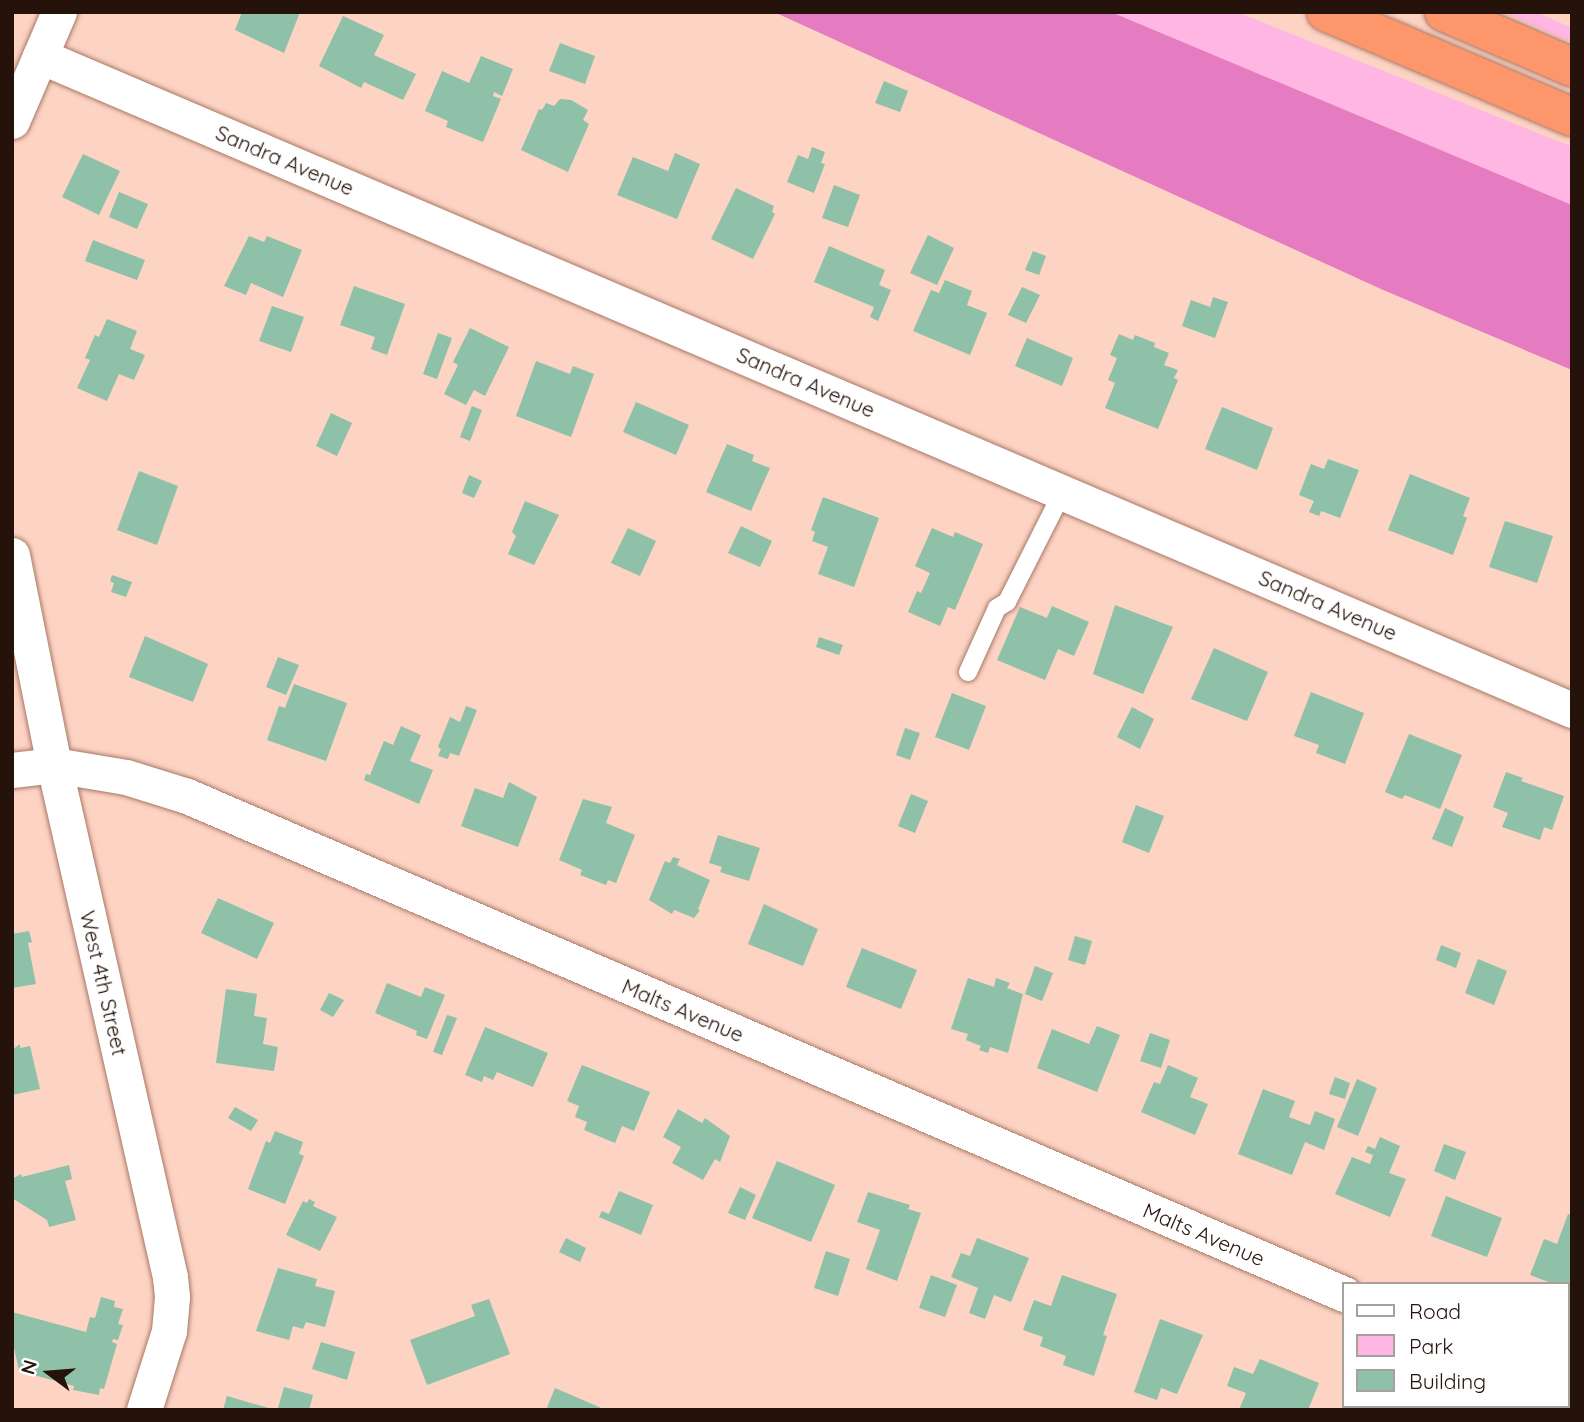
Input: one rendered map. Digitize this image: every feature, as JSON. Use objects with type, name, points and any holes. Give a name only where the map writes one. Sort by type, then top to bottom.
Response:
[{"type":"highway","points":[[1326,12],[1572,117]]},
{"type":"highway","points":[[1444,12],[1572,67]]},
{"type":"street","points":[[12,121],[60,12]]},
{"type":"street","name":"Sandra Avenue","points":[[40,56],[1572,710]]},
{"type":"street","name":"West 4th Street","points":[[12,555],[54,765],[170,1277],[172,1297],[169,1331],[144,1410]]},
{"type":"street","name":"Malts Avenue","points":[[12,770],[54,765],[126,777],[187,796],[1342,1293]]},
{"type":"lane","points":[[968,673],[997,608],[1007,602],[1063,491]]},
{"type":"green space","points":[[1111,12],[1237,12],[1572,146],[1572,205]]},
{"type":"green space","points":[[1503,12],[1536,12],[1572,28],[1572,42]]},
{"type":"shaded area","points":[[774,12],[1111,12],[1572,205],[1572,370],[1381,289]]},
{"type":"building","points":[[242,12],[300,12],[284,53],[235,30]]},
{"type":"building","points":[[343,16],[384,35],[374,55],[416,74],[403,100],[364,82],[361,88],[319,66]]},
{"type":"building","points":[[560,43],[595,56],[585,84],[549,71]]},
{"type":"building","points":[[481,56],[513,69],[502,96],[494,92],[493,96],[501,99],[483,142],[446,127],[448,121],[425,111],[442,71],[469,83]]},
{"type":"building","points":[[884,81],[908,91],[900,112],[875,103]]},
{"type":"building","points":[[560,99],[571,100],[588,110],[583,120],[589,124],[568,172],[521,150],[539,109],[542,110],[546,103],[554,106]]},
{"type":"building","points":[[812,147],[825,152],[821,163],[825,164],[814,193],[787,182],[798,155],[808,159]]},
{"type":"building","points":[[675,153],[700,164],[677,219],[617,195],[633,157],[668,171]]},
{"type":"building","points":[[83,154],[120,171],[99,215],[62,197]]},
{"type":"building","points":[[834,185],[860,195],[848,227],[822,218]]},
{"type":"building","points":[[736,188],[774,206],[772,212],[775,214],[753,259],[711,239]]},
{"type":"building","points":[[119,192],[148,204],[137,229],[109,217]]},
{"type":"building","points":[[928,235],[954,248],[937,285],[910,273]]},
{"type":"building","points":[[249,236],[264,242],[267,236],[302,250],[283,297],[251,283],[246,295],[224,286]]},
{"type":"building","points":[[93,240],[145,260],[137,280],[85,261]]},
{"type":"building","points":[[829,246],[885,270],[879,285],[891,290],[878,321],[870,317],[874,307],[814,282]]},
{"type":"building","points":[[1033,251],[1046,256],[1039,275],[1025,270]]},
{"type":"building","points":[[945,280],[972,291],[967,305],[987,313],[970,355],[913,331],[931,290],[939,293]]},
{"type":"building","points":[[354,286],[405,304],[387,355],[371,349],[375,337],[340,325]]},
{"type":"building","points":[[1022,287],[1040,295],[1026,323],[1008,315]]},
{"type":"building","points":[[1213,297],[1228,302],[1215,338],[1182,326],[1191,300],[1210,307]]},
{"type":"building","points":[[272,306],[304,317],[291,352],[259,341]]},
{"type":"building","points":[[107,319],[137,331],[130,349],[145,355],[134,380],[119,374],[107,401],[77,388],[90,360],[85,358],[95,335],[99,337]]},
{"type":"building","points":[[470,328],[509,347],[485,396],[474,390],[466,405],[444,394],[458,365],[453,362]]},
{"type":"building","points":[[438,333],[452,338],[437,379],[423,374]]},
{"type":"building","points":[[1119,334],[1133,340],[1135,335],[1155,343],[1154,347],[1169,353],[1164,365],[1178,370],[1174,378],[1178,380],[1158,429],[1105,408],[1115,383],[1108,380],[1117,358],[1110,355]]},
{"type":"building","points":[[1027,338],[1073,358],[1062,386],[1015,366]]},
{"type":"building","points":[[536,361],[570,374],[573,366],[594,374],[571,437],[516,416]]},
{"type":"building","points":[[636,402],[689,425],[676,455],[623,432]]},
{"type":"building","points":[[472,406],[482,410],[470,441],[460,437]]},
{"type":"building","points":[[1222,407],[1273,428],[1257,470],[1205,449]]},
{"type":"building","points":[[331,413],[352,423],[337,456],[316,446]]},
{"type":"building","points":[[727,444],[754,455],[752,461],[770,468],[751,511],[706,492]]},
{"type":"building","points":[[1328,459],[1359,470],[1340,518],[1321,511],[1319,516],[1309,512],[1314,501],[1299,495],[1311,464],[1324,469]]},
{"type":"building","points":[[139,471],[178,486],[157,545],[117,530]]},
{"type":"building","points":[[1410,474],[1470,498],[1463,516],[1467,518],[1453,555],[1388,530]]},
{"type":"building","points":[[469,475],[482,481],[474,498],[462,493]]},
{"type":"building","points":[[823,497],[879,518],[854,587],[818,574],[828,547],[812,541],[815,532],[811,530]]},
{"type":"building","points":[[525,501],[559,515],[534,565],[508,554],[516,536],[512,532]]},
{"type":"building","points":[[1505,521],[1553,536],[1537,583],[1489,567]]},
{"type":"building","points":[[741,526],[772,541],[760,567],[728,553]]},
{"type":"building","points":[[628,528],[656,541],[640,576],[611,563]]},
{"type":"building","points":[[932,528],[953,537],[955,532],[983,544],[955,610],[948,607],[940,626],[908,612],[917,591],[921,593],[930,573],[915,566]]},
{"type":"building","points":[[112,575],[132,582],[126,597],[111,592],[114,583],[110,581]]},
{"type":"building","points":[[1115,605],[1173,627],[1143,694],[1093,674]]},
{"type":"building","points":[[1052,606],[1089,622],[1074,656],[1058,649],[1045,680],[997,660],[1020,607],[1047,618]]},
{"type":"building","points":[[145,636],[208,664],[193,702],[129,677]]},
{"type":"building","points":[[819,637],[843,645],[839,655],[816,647]]},
{"type":"building","points":[[1214,648],[1268,672],[1247,721],[1191,699]]},
{"type":"building","points":[[278,657],[299,665],[286,695],[266,687]]},
{"type":"building","points":[[294,684],[347,703],[326,761],[267,740],[279,706],[285,708]]},
{"type":"building","points":[[1311,692],[1364,713],[1345,764],[1316,753],[1319,745],[1294,736]]},
{"type":"building","points":[[952,693],[986,706],[969,750],[935,737]]},
{"type":"building","points":[[466,706],[477,710],[459,756],[450,753],[448,759],[438,756],[441,749],[438,747],[450,717],[460,722]]},
{"type":"building","points":[[1132,707],[1154,719],[1140,749],[1117,737]]},
{"type":"building","points":[[401,726],[421,735],[410,761],[433,770],[419,804],[364,780],[366,774],[370,775],[384,741],[393,745]]},
{"type":"building","points":[[905,728],[920,733],[910,760],[896,755]]},
{"type":"building","points":[[1409,734],[1462,755],[1440,809],[1405,795],[1402,799],[1385,792]]},
{"type":"building","points":[[1506,772],[1523,778],[1521,781],[1564,796],[1552,830],[1544,827],[1540,840],[1502,827],[1508,813],[1493,807]]},
{"type":"building","points":[[509,782],[537,797],[518,847],[461,826],[475,788],[503,798]]},
{"type":"building","points":[[911,794],[928,801],[915,833],[898,826]]},
{"type":"building","points":[[583,799],[612,807],[606,823],[635,835],[616,883],[608,880],[606,885],[580,875],[582,870],[559,860]]},
{"type":"building","points":[[1136,805],[1164,816],[1149,853],[1122,842]]},
{"type":"building","points":[[1445,808],[1464,817],[1452,847],[1432,839]]},
{"type":"building","points":[[718,835],[760,848],[749,881],[720,872],[722,867],[709,863]]},
{"type":"building","points":[[673,857],[680,859],[677,865],[710,880],[698,909],[700,910],[694,918],[674,910],[672,914],[649,900],[665,861],[670,863]]},
{"type":"building","points":[[218,898],[274,923],[257,959],[201,933]]},
{"type":"building","points":[[764,904],[818,929],[803,966],[748,944]]},
{"type":"building","points":[[29,931],[32,942],[28,943],[36,984],[12,988],[12,934]]},
{"type":"building","points":[[1075,936],[1092,941],[1085,965],[1068,960]]},
{"type":"building","points":[[1441,945],[1461,953],[1456,968],[1436,960]]},
{"type":"building","points":[[862,948],[917,970],[901,1009],[846,987]]},
{"type":"building","points":[[1478,959],[1507,971],[1494,1005],[1465,993]]},
{"type":"building","points":[[1035,966],[1053,973],[1042,1001],[1025,994]]},
{"type":"building","points":[[968,978],[994,987],[996,978],[1010,983],[1007,988],[1023,994],[1008,1053],[990,1047],[988,1053],[979,1050],[981,1046],[966,1040],[968,1034],[951,1029]]},
{"type":"building","points":[[387,983],[421,997],[425,987],[445,995],[427,1039],[416,1035],[417,1031],[375,1013]]},
{"type":"building","points":[[226,989],[257,994],[254,1016],[267,1018],[263,1044],[278,1047],[274,1071],[216,1063]]},
{"type":"building","points":[[329,993],[344,1000],[333,1017],[320,1010]]},
{"type":"building","points":[[447,1015],[457,1018],[442,1055],[433,1052]]},
{"type":"building","points":[[1097,1026],[1120,1035],[1097,1092],[1037,1068],[1052,1029],[1089,1044]]},
{"type":"building","points":[[485,1027],[548,1053],[533,1087],[497,1072],[493,1080],[484,1076],[482,1082],[465,1075]]},
{"type":"building","points":[[1150,1033],[1170,1040],[1161,1068],[1140,1061]]},
{"type":"building","points":[[20,1044],[20,1048],[30,1046],[40,1089],[12,1095],[12,1050]]},
{"type":"building","points":[[582,1065],[650,1092],[634,1131],[622,1126],[615,1143],[584,1130],[587,1122],[575,1117],[579,1106],[567,1101]]},
{"type":"building","points":[[1168,1065],[1198,1078],[1190,1097],[1208,1104],[1195,1135],[1141,1112],[1154,1082],[1160,1084]]},
{"type":"building","points":[[1335,1077],[1350,1083],[1345,1099],[1329,1094]]},
{"type":"building","points":[[1357,1079],[1377,1088],[1358,1136],[1337,1127]]},
{"type":"building","points":[[1263,1089],[1295,1101],[1289,1117],[1310,1125],[1315,1111],[1335,1119],[1324,1150],[1305,1142],[1292,1175],[1238,1154]]},
{"type":"building","points":[[235,1107],[258,1120],[251,1131],[228,1118]]},
{"type":"building","points":[[678,1109],[702,1123],[705,1118],[730,1136],[720,1162],[715,1159],[703,1180],[672,1163],[681,1147],[663,1137]]},
{"type":"building","points":[[275,1131],[303,1142],[299,1154],[304,1156],[285,1204],[248,1189],[266,1141],[270,1143]]},
{"type":"building","points":[[1380,1137],[1400,1146],[1389,1173],[1406,1179],[1390,1217],[1335,1194],[1352,1157],[1370,1164],[1373,1155],[1365,1152],[1368,1146],[1375,1149]]},
{"type":"building","points":[[1444,1144],[1466,1152],[1455,1180],[1434,1171]]},
{"type":"building","points":[[777,1161],[835,1185],[811,1242],[752,1218]]},
{"type":"building","points":[[69,1165],[72,1179],[65,1181],[76,1220],[49,1227],[47,1220],[12,1198],[12,1179],[21,1174],[22,1177]]},
{"type":"building","points":[[740,1187],[756,1195],[745,1220],[728,1213]]},
{"type":"building","points":[[619,1191],[653,1205],[641,1235],[599,1217],[602,1211],[609,1214]]},
{"type":"building","points":[[868,1192],[910,1205],[908,1209],[921,1213],[897,1281],[866,1269],[880,1230],[857,1222]]},
{"type":"building","points":[[1446,1196],[1502,1218],[1487,1257],[1431,1236]]},
{"type":"building","points":[[309,1199],[315,1202],[313,1206],[337,1217],[320,1251],[286,1235],[303,1201],[307,1203]]},
{"type":"building","points":[[1568,1214],[1572,1215],[1572,1298],[1570,1282],[1549,1282],[1530,1275],[1544,1239],[1557,1244]]},
{"type":"building","points":[[566,1238],[586,1248],[580,1262],[559,1252]]},
{"type":"building","points":[[977,1238],[1029,1258],[1011,1302],[994,1295],[985,1319],[969,1313],[978,1288],[951,1277],[961,1253],[970,1256]]},
{"type":"building","points":[[826,1251],[850,1259],[838,1296],[814,1288]]},
{"type":"building","points":[[278,1268],[317,1279],[315,1286],[335,1291],[325,1327],[306,1322],[303,1329],[293,1326],[289,1340],[256,1331]]},
{"type":"building","points":[[931,1275],[957,1285],[945,1317],[919,1308]]},
{"type":"building","points":[[1062,1275],[1117,1294],[1103,1335],[1107,1336],[1094,1376],[1063,1365],[1066,1356],[1040,1346],[1043,1337],[1023,1330],[1034,1300],[1051,1306]]},
{"type":"building","points":[[101,1297],[115,1301],[114,1307],[123,1309],[118,1324],[123,1325],[118,1340],[113,1339],[112,1342],[117,1344],[104,1389],[100,1388],[99,1395],[73,1390],[74,1386],[19,1371],[12,1338],[12,1312],[86,1332],[90,1317],[95,1318]]},
{"type":"building","points":[[489,1299],[510,1354],[427,1385],[410,1340],[475,1316],[471,1305]]},
{"type":"building","points":[[1160,1319],[1203,1335],[1177,1394],[1161,1388],[1157,1400],[1134,1392]]},
{"type":"building","points":[[321,1342],[355,1352],[347,1380],[312,1369]]},
{"type":"building","points":[[1260,1359],[1319,1383],[1308,1410],[1239,1410],[1246,1393],[1227,1386],[1234,1367],[1253,1374]]},
{"type":"building","points":[[284,1387],[313,1395],[309,1410],[278,1408]]},
{"type":"building","points":[[555,1388],[606,1410],[546,1410]]},
{"type":"building","points":[[227,1396],[272,1409],[272,1410],[223,1410]]}]
